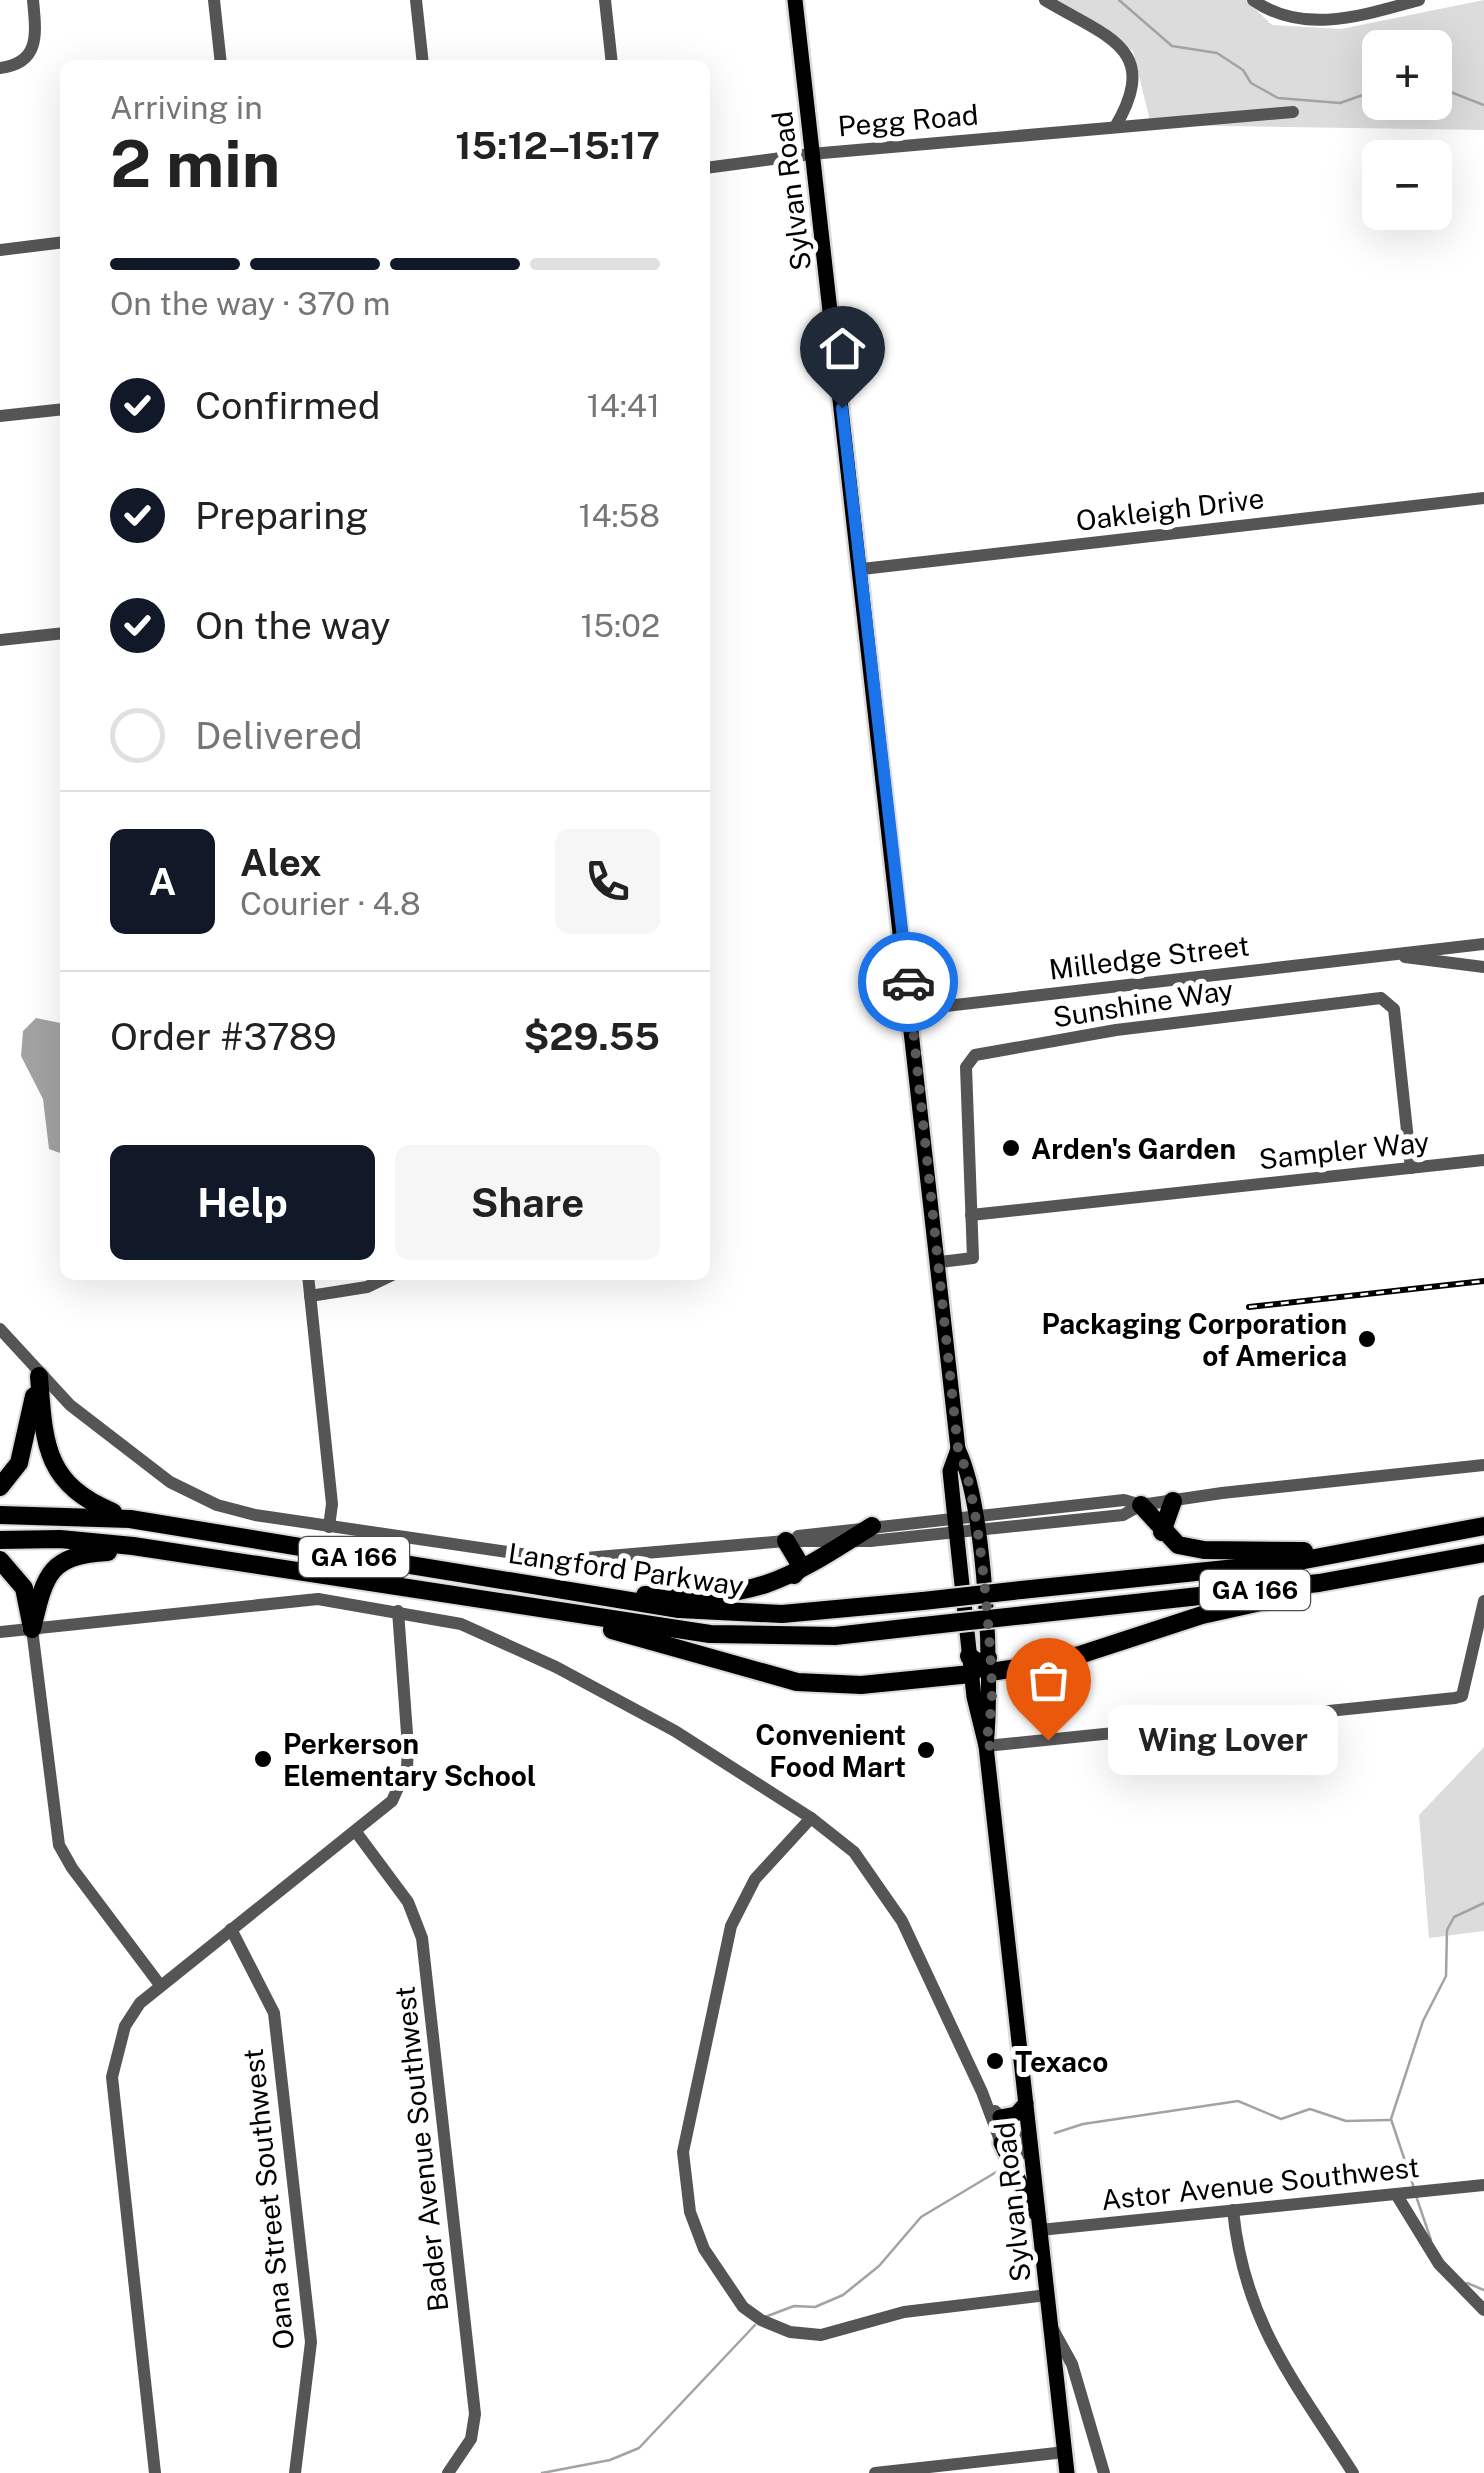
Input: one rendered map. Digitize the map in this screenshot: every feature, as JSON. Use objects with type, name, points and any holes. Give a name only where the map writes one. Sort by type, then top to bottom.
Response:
[{"type":"highway","points":[[0,1487],[19,1462],[39,1376]]},
{"type":"highway","points":[[39,1376],[43,1433],[55,1468],[82,1498],[130,1519]]},
{"type":"highway","points":[[1162,1532],[1173,1501]]},
{"type":"highway","points":[[1141,1505],[1178,1545],[1204,1550],[1370,1551]]},
{"type":"highway","name":"Langford Parkway","points":[[0,1515],[130,1519],[679,1609],[747,1614],[923,1601],[1370,1551],[1484,1526]]},
{"type":"highway","points":[[578,1592],[718,1596],[758,1590],[794,1576],[872,1526]]},
{"type":"highway","name":"Langford Parkway","points":[[0,1540],[60,1539],[155,1550],[710,1634],[835,1636],[1387,1574],[1484,1553]]},
{"type":"highway","points":[[786,1541],[800,1558],[801,1566],[794,1576]]},
{"type":"highway","points":[[32,1629],[42,1587],[61,1561],[82,1553],[155,1550]]},
{"type":"highway","points":[[0,1560],[24,1588],[32,1629]]},
{"type":"highway","points":[[510,1605],[796,1682],[862,1685],[980,1666],[1058,1662],[1202,1615],[1387,1574]]},
{"type":"main road","name":"Sylvan Road","points":[[795,0],[940,1262],[958,1449],[967,1469],[974,1523],[986,1746],[1067,2473]]},
{"type":"main road","name":"Sylvan Road","points":[[958,1449],[950,1470],[980,1666]]},
{"type":"main road","points":[[1000,2117],[1016,2114],[1026,2103]]},
{"type":"main road","points":[[1001,2143],[1040,2226]]},
{"type":"street","points":[[0,68],[24,61],[32,52],[36,36],[33,0]]},
{"type":"street","points":[[214,0],[220,60]]},
{"type":"street","points":[[416,0],[422,60]]},
{"type":"street","points":[[606,0],[612,60]]},
{"type":"street","points":[[1045,0],[1113,41],[1129,56],[1136,79],[1132,98],[1115,127]]},
{"type":"street","points":[[1253,0],[1282,15],[1322,21],[1419,0]]},
{"type":"street","name":"Pegg Road","points":[[710,167],[811,154],[1293,112]]},
{"type":"street","points":[[0,250],[60,243]]},
{"type":"street","points":[[0,416],[60,409]]},
{"type":"street","name":"Oakleigh Drive","points":[[862,569],[1484,498]]},
{"type":"street","points":[[0,640],[60,634]]},
{"type":"street","name":"Milledge Street","points":[[911,1010],[1484,944]]},
{"type":"street","name":"Milledge Street","points":[[1392,955],[1484,967]]},
{"type":"street","name":"Sunshine Way","points":[[940,1262],[972,1258],[966,1067],[970,1058],[1116,1030],[1272,1010],[1390,1001],[1411,1168]]},
{"type":"street","name":"Sampler Way","points":[[971,1216],[1484,1160]]},
{"type":"street","points":[[308,1280],[332,1504],[329,1527]]},
{"type":"street","points":[[310,1296],[366,1288],[382,1280]]},
{"type":"street","points":[[0,1329],[39,1376],[170,1482],[216,1505],[329,1527],[562,1560],[786,1541],[848,1542],[1124,1500],[1141,1505],[1484,1465]]},
{"type":"street","points":[[786,1541],[804,1534],[872,1526],[956,1525]]},
{"type":"street","points":[[0,1632],[302,1598],[461,1624],[556,1667],[675,1731],[811,1818],[854,1852],[889,1898],[982,2092],[1001,2143],[1016,2154],[1031,2152]]},
{"type":"street","points":[[986,1746],[1458,1698],[1484,1601]]},
{"type":"street","points":[[155,2473],[112,2076],[125,2026],[160,1985],[392,1800],[407,1768],[398,1611]]},
{"type":"street","points":[[32,1629],[60,1845],[72,1868],[160,1985]]},
{"type":"street","points":[[811,1818],[759,1874],[731,1926],[683,2152],[690,2212],[704,2249],[743,2306],[761,2320],[790,2332],[822,2335],[904,2312],[1047,2295]]},
{"type":"street","name":"Bader Avenue Southwest","points":[[356,1832],[408,1902],[422,1938],[475,2414],[472,2440],[448,2473]]},
{"type":"street","name":"Oana Street Southwest","points":[[231,1928],[274,2013],[310,2342],[295,2473]]},
{"type":"street","points":[[982,2092],[1031,2152]]},
{"type":"street","name":"Astor Avenue Southwest","points":[[1040,2226],[1484,2185]]},
{"type":"street","points":[[1396,2194],[1439,2264],[1484,2310]]},
{"type":"street","points":[[1233,2210],[1237,2249],[1254,2311],[1353,2473]]},
{"type":"street","points":[[1051,2326],[1072,2364],[1104,2473]]},
{"type":"street","points":[[875,2473],[1064,2452]]},
{"type":"shaded area","points":[[1046,0],[1246,0],[1272,25],[1341,29],[1484,0],[1484,130],[1151,125],[1133,51]]},
{"type":"shaded area","points":[[36,1018],[60,1023],[60,1153],[49,1149],[43,1099],[21,1056],[23,1031]]},
{"type":"shaded area","points":[[1484,1747],[1484,1931],[1429,1938],[1419,1815]]},
{"type":"waterway","points":[[1119,0],[1172,46],[1217,53],[1243,70],[1251,83],[1278,98],[1340,103],[1362,95]]},
{"type":"waterway","points":[[1452,93],[1484,105]]},
{"type":"waterway","points":[[1414,2188],[1391,2119],[1423,2021],[1446,1976],[1447,1930],[1454,1917],[1484,1903]]},
{"type":"waterway","points":[[1055,2133],[1083,2124],[1238,2101],[1281,2119],[1310,2109],[1346,2121],[1389,2120]]},
{"type":"waterway","points":[[765,2317],[794,2306],[815,2307],[843,2295],[879,2266],[921,2217],[998,2171]]},
{"type":"waterway","points":[[1416,2196],[1431,2240]]},
{"type":"waterway","points":[[1467,2283],[1484,2290]]},
{"type":"waterway","points":[[542,2473],[610,2460],[639,2448],[755,2325]]},
{"type":"railway","points":[[1249,1307],[1484,1281]]},
{"type":"way so far","points":[[908,982],[958,1449],[967,1469],[978,1552],[992,1695],[986,1746],[1048,1740]]},
{"type":"place","name":"Arden's Garden","points":[[1011,1148]]},
{"type":"place","name":"Packaging Corporation of America","points":[[1367,1339]]},
{"type":"place","name":"Wing Lover","points":[[1048,1740]]},
{"type":"place","name":"Convenient Food Mart","points":[[926,1750]]},
{"type":"place","name":"Perkerson Elementary School","points":[[263,1759]]},
{"type":"place","name":"Texaco","points":[[995,2061]]},
{"type":"route","points":[[842,408],[908,982]]}]
